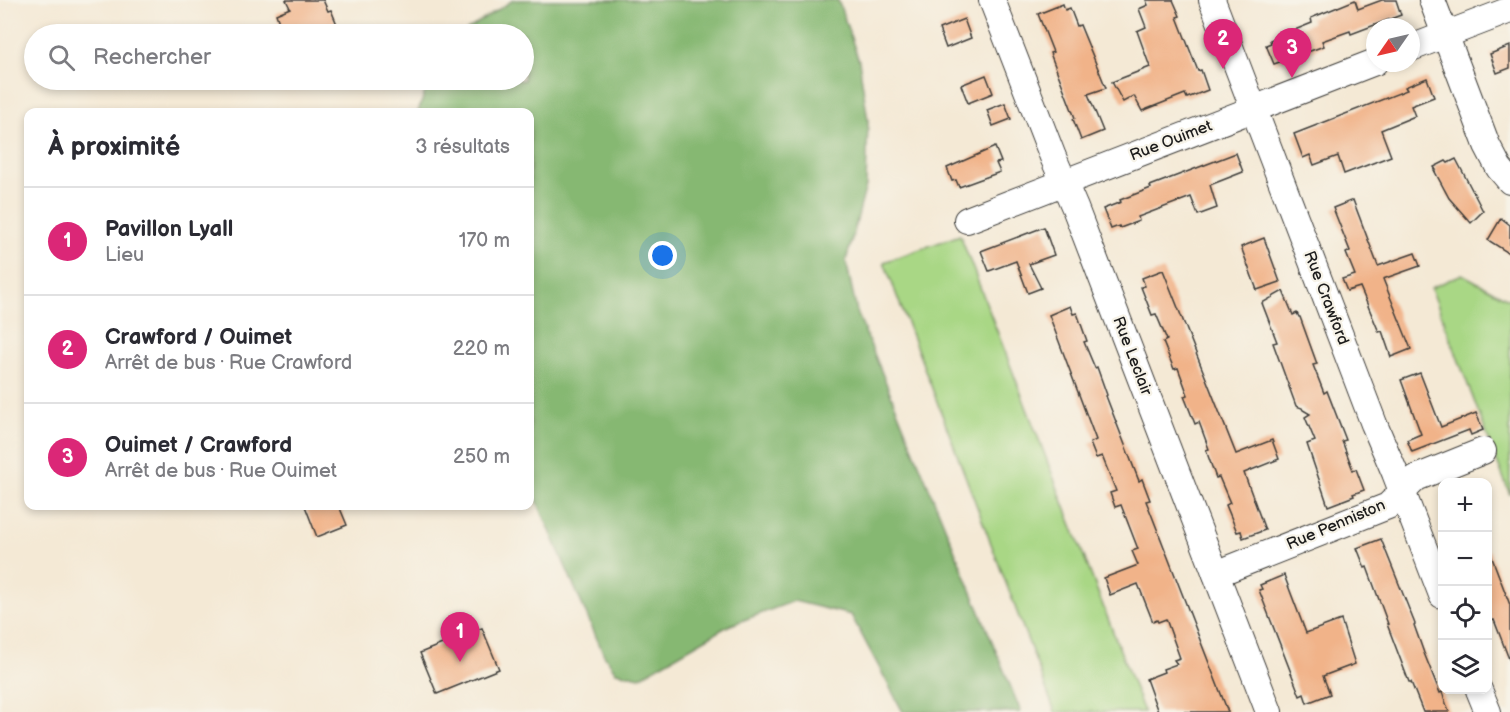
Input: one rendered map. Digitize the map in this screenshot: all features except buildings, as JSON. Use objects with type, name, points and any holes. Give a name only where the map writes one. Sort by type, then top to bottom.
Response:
[{"type":"street","name":"Rue Leclair","points":[[992,0],[1269,712]]},
{"type":"street","name":"Rue Crawford","points":[[1212,0],[1374,424],[1439,586]]},
{"type":"street","points":[[1432,0],[1487,145],[1499,168],[1510,181]]},
{"type":"street","points":[[1420,45],[1510,10]]},
{"type":"street","name":"Rue Ouimet","points":[[967,220],[1366,65]]},
{"type":"street","name":"Rue Penniston","points":[[1215,574],[1388,506],[1416,478],[1483,452]]},
{"type":"street","points":[[1481,694],[1488,712]]},
{"type":"green space","points":[[513,0],[838,0],[859,61],[868,121],[866,186],[846,261],[857,312],[1021,712],[903,712],[851,615],[794,601],[728,626],[640,677],[616,672],[604,655],[534,494],[534,108],[419,108],[426,90],[534,90],[534,24],[476,24]]},
{"type":"green space","points":[[960,235],[1144,712],[1055,712],[884,262]]},
{"type":"green space","points":[[1462,274],[1510,300],[1510,495],[1431,288]]},
{"type":"place","name":"Crawford / Ouimet","points":[[1223,69]]},
{"type":"place","name":"Ouimet / Crawford","points":[[1292,78]]},
{"type":"place","name":"Pavillon Lyall","points":[[460,662]]}]
